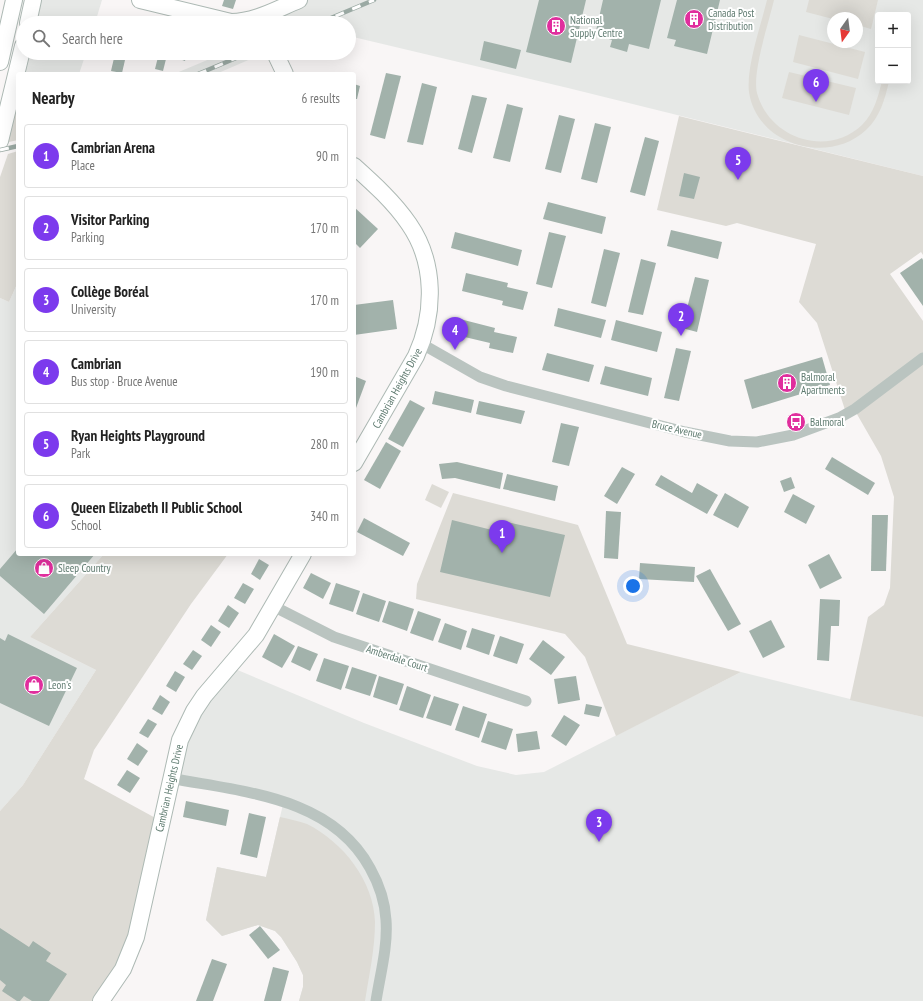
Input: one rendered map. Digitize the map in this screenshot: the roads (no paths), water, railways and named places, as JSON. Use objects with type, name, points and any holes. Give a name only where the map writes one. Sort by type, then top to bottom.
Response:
[{"type":"street","points":[[0,62],[14,0]]},
{"type":"street","points":[[30,16],[33,0]]},
{"type":"street","points":[[140,0],[206,16]]},
{"type":"street","points":[[269,16],[299,0]]},
{"type":"street","points":[[17,72],[20,60]]},
{"type":"street","points":[[279,60],[284,72]]},
{"type":"street","points":[[0,140],[16,75]]},
{"type":"street","name":"Cambrian Heights Drive","points":[[356,168],[394,205],[409,224],[424,252],[430,279],[430,294],[422,344],[356,460]]},
{"type":"street","name":"Bruce Avenue","points":[[422,344],[480,377],[506,386],[686,432],[746,443],[793,435],[839,418],[855,409],[923,358]]},
{"type":"street","name":"Cambrian Heights Drive","points":[[101,1001],[123,969],[136,937],[170,778],[180,740],[194,711],[256,634],[302,556]]},
{"type":"street","name":"Amberdale Court","points":[[273,606],[334,637],[526,701]]},
{"type":"street","points":[[170,778],[276,799],[307,809],[335,826],[359,851],[376,880],[384,903],[386,919],[384,952],[376,1001]]},
{"type":"railway","points":[[336,16],[374,0]]},
{"type":"railway","points":[[203,72],[231,60]]},
{"type":"railway","points":[[0,150],[16,146]]},
{"type":"place","name":"Canada Post Distribution","points":[[694,19]]},
{"type":"place","name":"National Supply Centre","points":[[556,26]]},
{"type":"place","name":"Queen Elizabeth II Public School","points":[[816,102]]},
{"type":"place","name":"Ryan Heights Playground","points":[[738,180]]},
{"type":"place","name":"Visitor Parking","points":[[681,336]]},
{"type":"place","name":"Cambrian","points":[[455,350]]},
{"type":"place","name":"Balmoral Apartments","points":[[787,383]]},
{"type":"place","name":"Balmoral","points":[[796,422]]},
{"type":"place","name":"Cambrian Arena","points":[[502,553]]},
{"type":"place","name":"Sleep Country","points":[[44,568]]},
{"type":"place","name":"Leon's","points":[[34,685]]},
{"type":"place","name":"Collège Boréal","points":[[599,842]]}]
